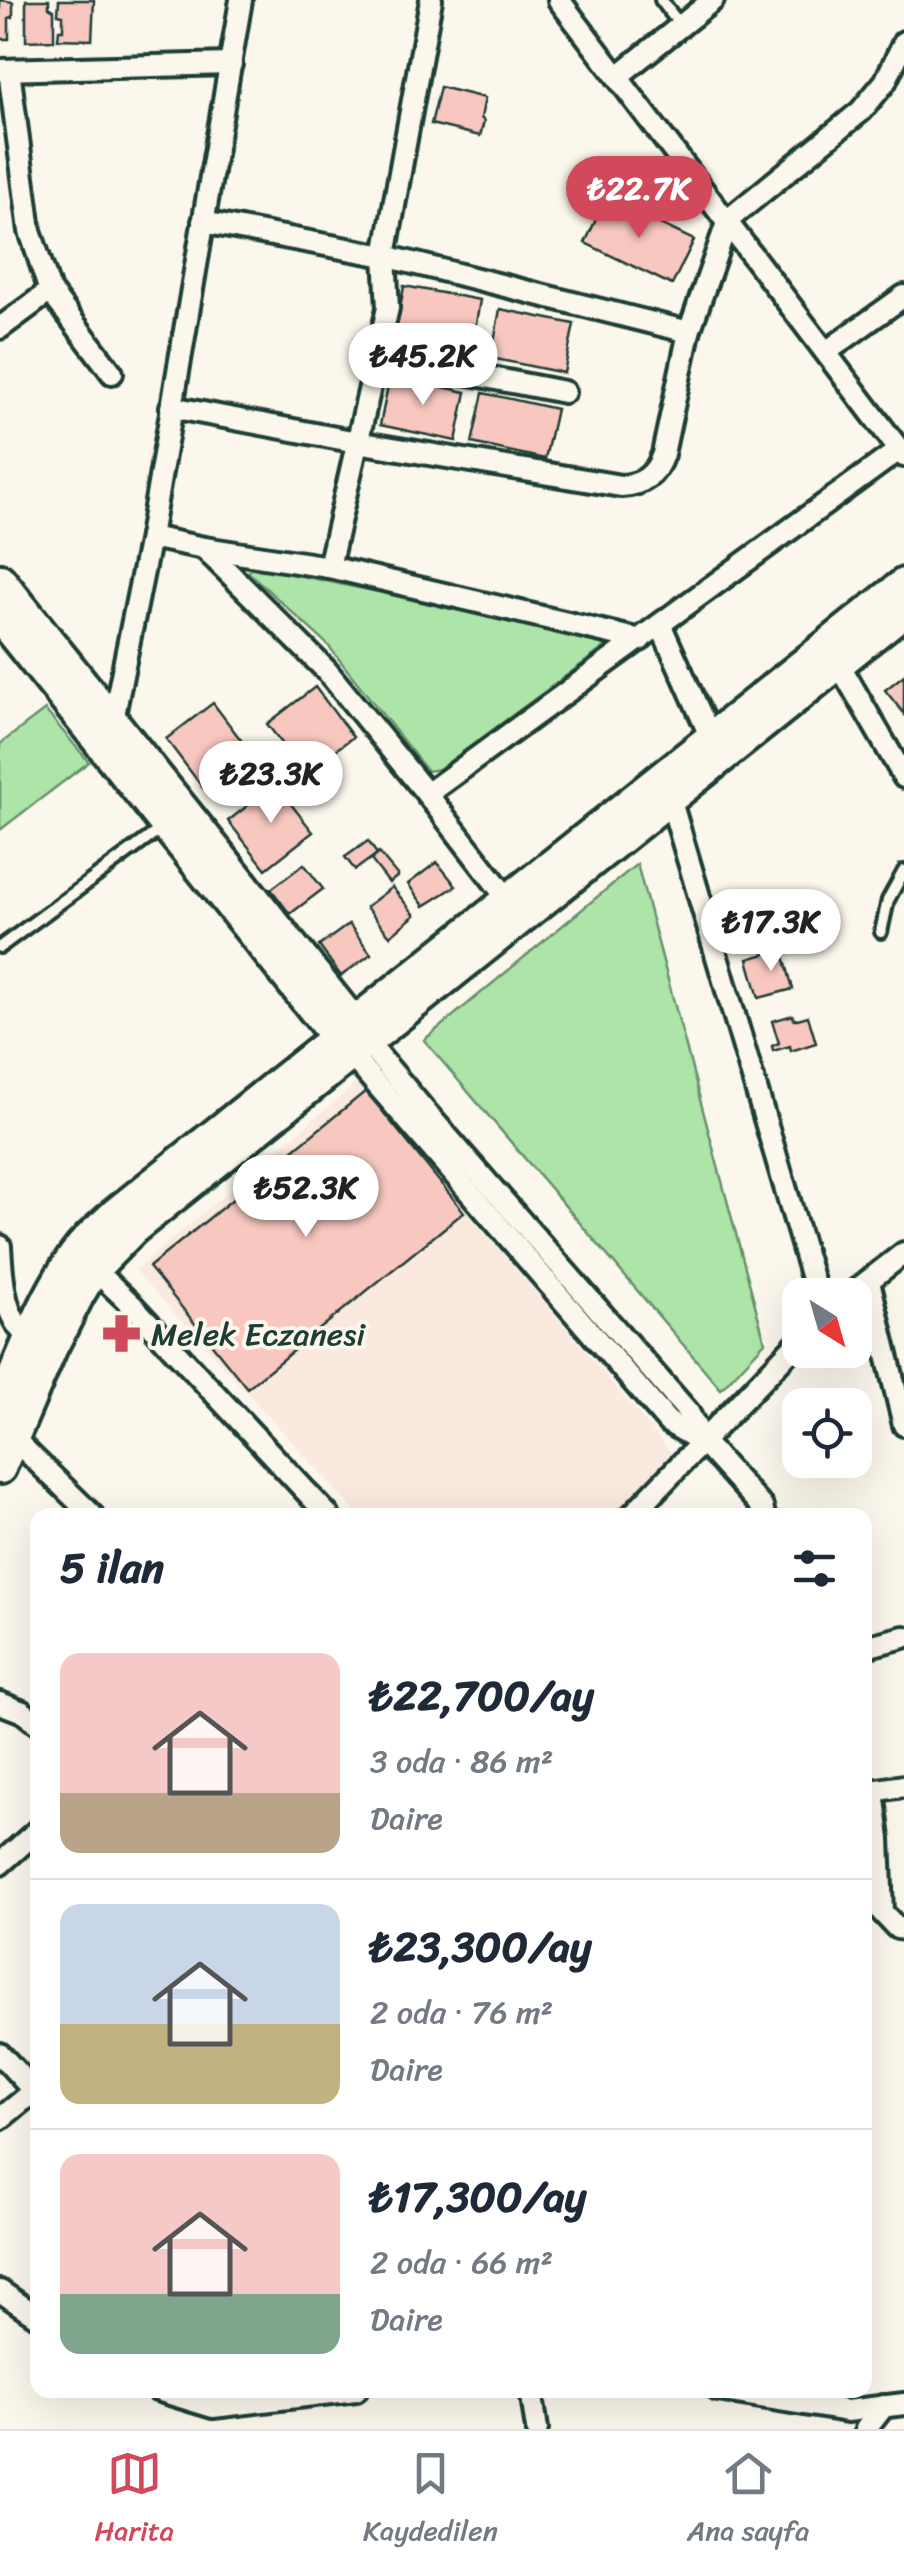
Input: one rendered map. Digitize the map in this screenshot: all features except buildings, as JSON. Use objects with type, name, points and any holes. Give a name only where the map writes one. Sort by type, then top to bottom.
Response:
[{"type":"main road","points":[[0,580],[167,825],[352,1040]]},
{"type":"main road","points":[[663,790],[711,738],[904,584]]},
{"type":"main road","points":[[0,1409],[40,1344],[94,1269],[132,1229],[352,1040],[663,790],[838,664],[904,611]]},
{"type":"main road","points":[[0,618],[107,732],[352,1040]]},
{"type":"main road","points":[[0,1468],[6,1434],[58,1283],[81,1247],[115,1214],[352,1040]]},
{"type":"street","points":[[107,732],[150,537],[241,0]]},
{"type":"street","points":[[329,567],[388,308],[385,256],[431,0]]},
{"type":"street","points":[[427,794],[902,453],[559,0]]},
{"type":"street","points":[[618,76],[712,0]]},
{"type":"street","points":[[171,407],[620,486],[637,484],[656,469],[663,454],[689,332],[728,220],[862,111],[885,82],[904,42]]},
{"type":"street","points":[[112,373],[50,291],[30,231],[4,70],[231,64]]},
{"type":"street","points":[[203,222],[385,256],[689,332]]},
{"type":"street","points":[[0,328],[50,291]]},
{"type":"street","points":[[826,352],[904,296]]},
{"type":"street","points":[[377,356],[564,392]]},
{"type":"street","points":[[150,537],[329,567],[640,640]]},
{"type":"street","points":[[204,548],[327,671],[515,909]]},
{"type":"street","points":[[661,626],[711,738]]},
{"type":"street","points":[[838,664],[904,777]]},
{"type":"street","points":[[663,790],[812,1278]]},
{"type":"street","points":[[352,1040],[424,1110],[688,1412],[703,1442],[762,1508]]},
{"type":"street","points":[[0,1246],[2,1283],[9,1312],[40,1344]]},
{"type":"street","points":[[872,1278],[904,1253]]},
{"type":"street","points":[[94,1269],[321,1508]]},
{"type":"street","points":[[872,1292],[904,1425]]},
{"type":"street","points":[[639,1508],[782,1359]]},
{"type":"street","points":[[6,1434],[85,1508]]},
{"type":"street","points":[[872,1646],[904,1637]]},
{"type":"street","points":[[0,1702],[30,1718]]},
{"type":"street","points":[[872,1791],[904,1786]]},
{"type":"street","points":[[872,1804],[880,1839],[882,1912],[897,1928],[904,1929]]},
{"type":"street","points":[[0,1864],[30,1837]]},
{"type":"street","points":[[0,2054],[30,2083]]},
{"type":"street","points":[[0,2119],[30,2094]]},
{"type":"street","points":[[0,2290],[30,2311]]},
{"type":"street","points":[[184,2398],[213,2407],[289,2398]]},
{"type":"street","points":[[533,2398],[538,2429]]},
{"type":"street","points":[[767,2398],[847,2411],[894,2405]]},
{"type":"street","points":[[866,2429],[894,2405]]},
{"type":"lane","points":[[660,0],[681,26]]},
{"type":"lane","points":[[0,947],[167,825]]},
{"type":"lane","points":[[881,932],[888,900],[904,871]]},
{"type":"shaded area","points":[[358,1082],[674,1456],[623,1508],[353,1508],[135,1270]]},
{"type":"green space","points":[[254,566],[607,640],[605,647],[440,769],[427,771],[327,644],[248,572]]},
{"type":"green space","points":[[45,710],[89,762],[0,830],[0,744]]},
{"type":"green space","points":[[637,864],[765,1342],[721,1389],[424,1040]]},
{"type":"place","name":"Melek Eczanesi","points":[[121,1334]]}]
